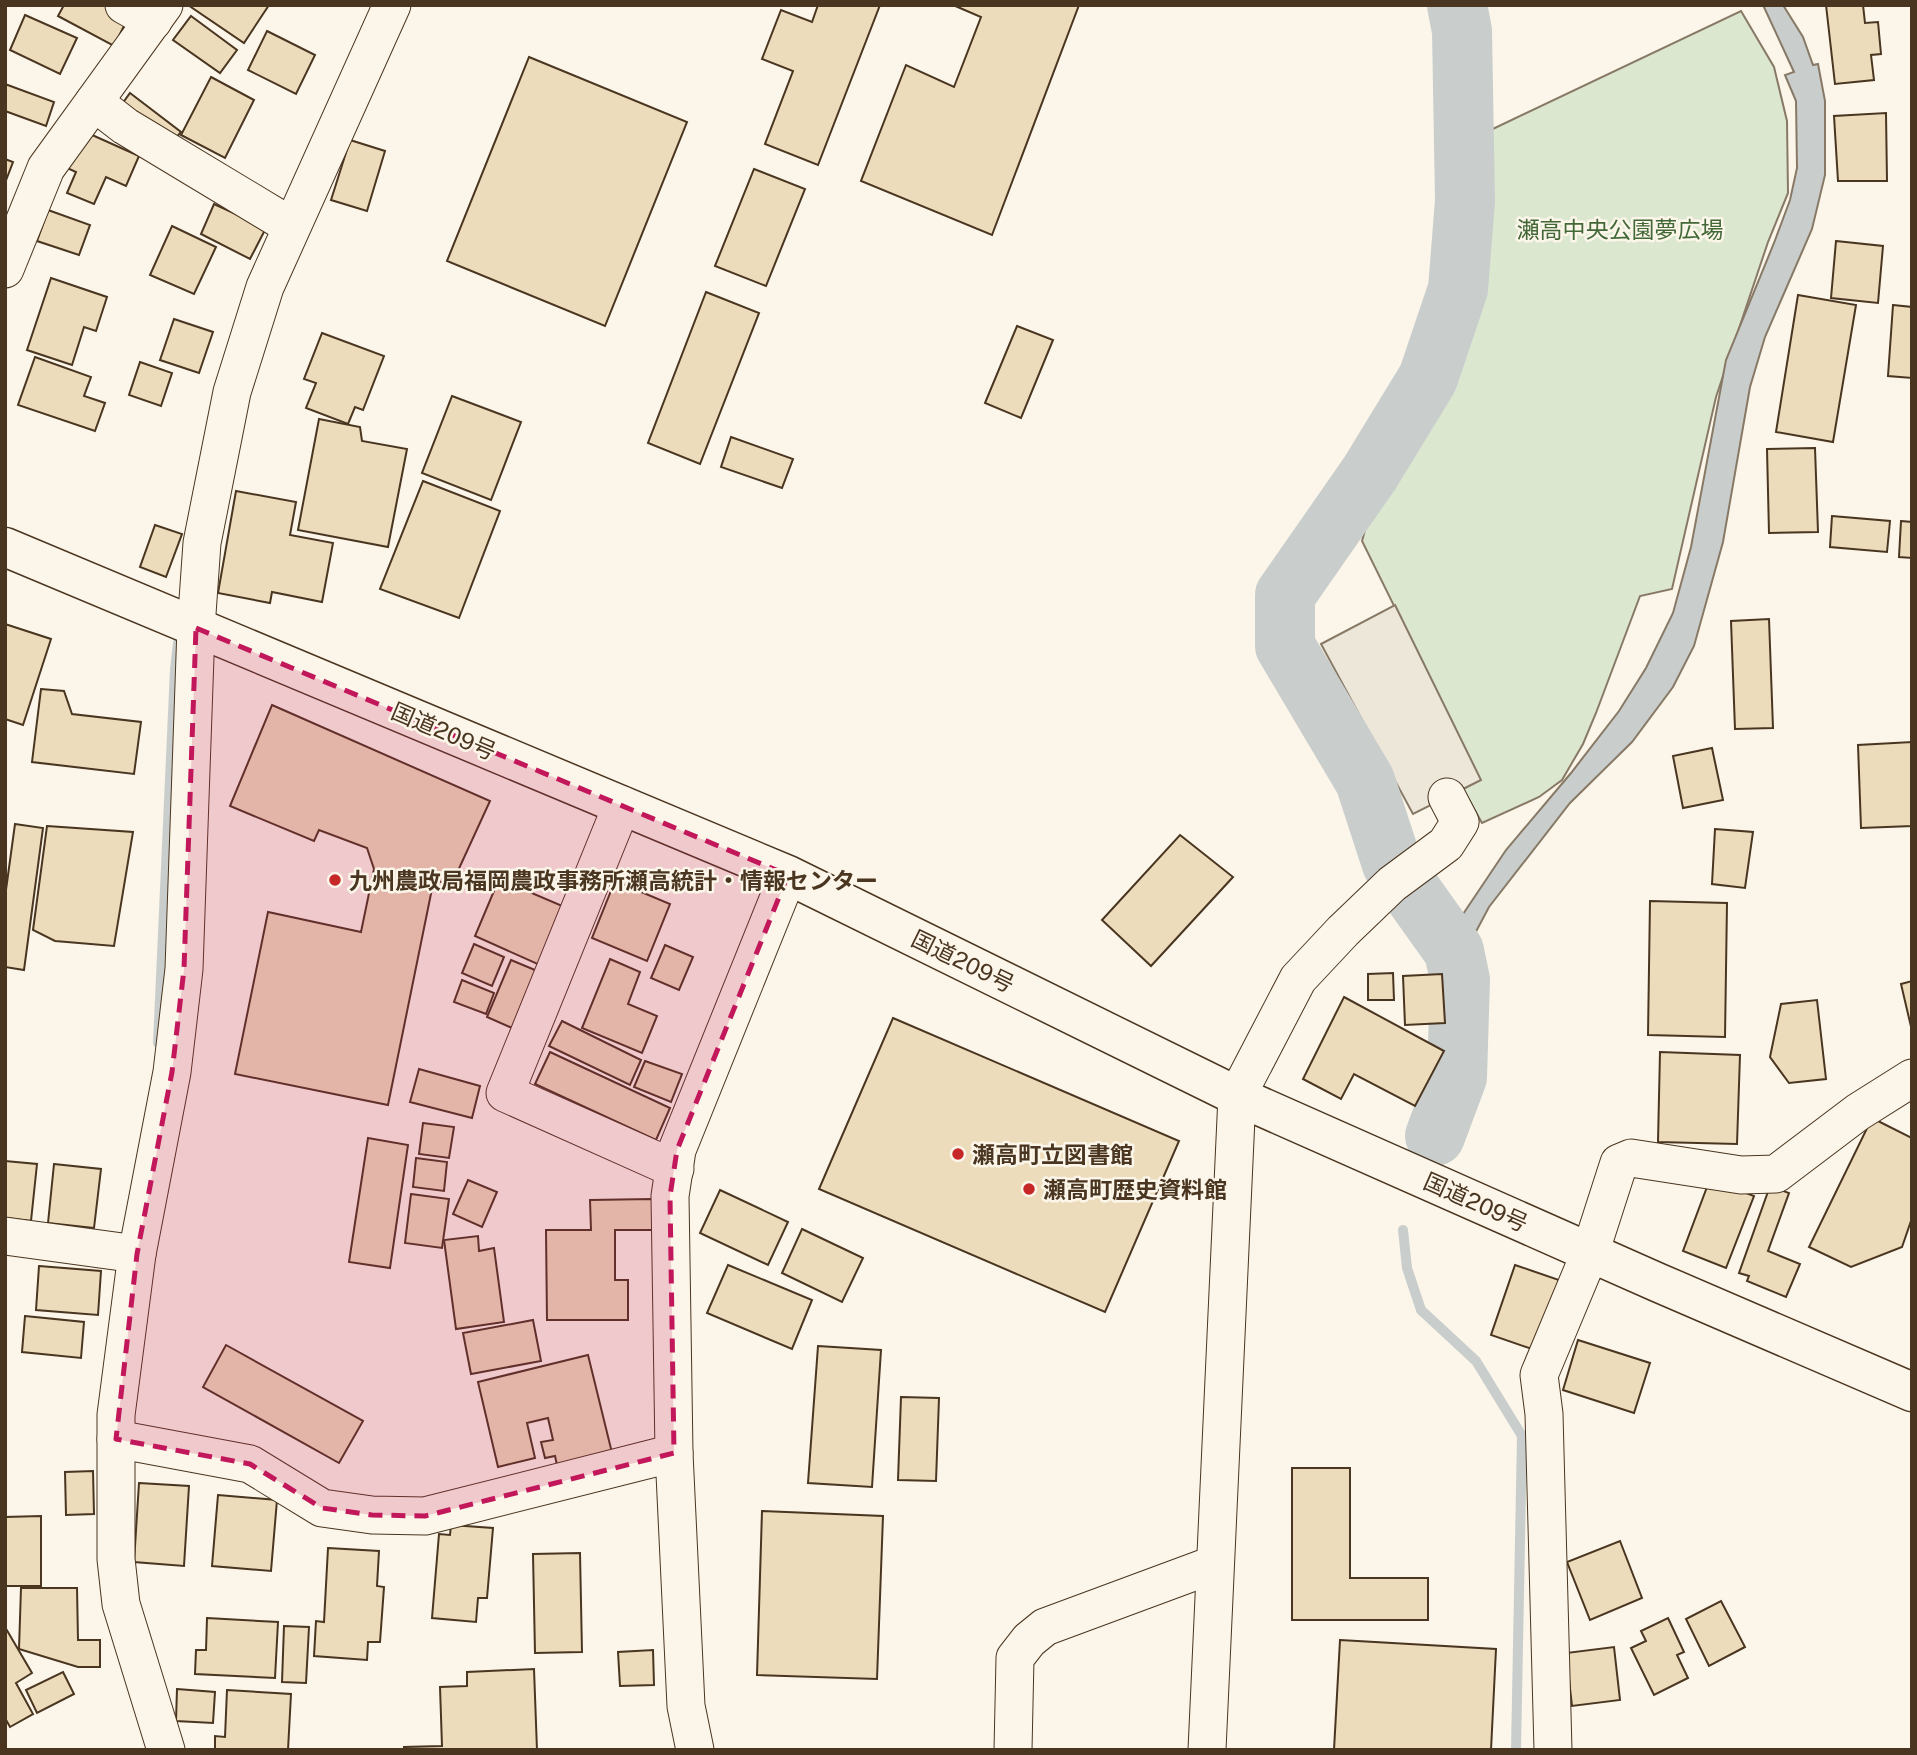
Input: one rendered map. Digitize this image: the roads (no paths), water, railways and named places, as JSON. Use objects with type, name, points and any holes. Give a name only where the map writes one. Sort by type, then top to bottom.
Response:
[{"type":"highway","name":"国道209号","points":[[5,547],[788,875],[1237,1096],[1912,1392]]},
{"type":"street","points":[[166,1750],[121,1604],[116,1559],[116,1415],[137,1254],[172,1072],[184,969],[196,628],[202,543],[232,392],[265,287],[392,5]]},
{"type":"street","points":[[5,269],[46,168],[94,102],[147,10]]},
{"type":"street","points":[[94,102],[125,126],[291,226]]},
{"type":"street","points":[[1207,1750],[1237,1096],[1298,979],[1342,931],[1392,884],[1446,844],[1460,822],[1447,797]]},
{"type":"street","points":[[622,805],[505,1093],[675,1169]]},
{"type":"street","points":[[695,1750],[686,1706],[674,1453],[670,1196],[677,1150],[788,875]]},
{"type":"street","points":[[1553,1750],[1544,1414],[1539,1375],[1590,1253],[1619,1163],[1631,1158],[1741,1175],[1776,1174],[1858,1112],[1912,1078]]},
{"type":"street","points":[[5,1236],[137,1254]]},
{"type":"street","points":[[116,1439],[250,1464],[322,1507],[372,1515],[425,1516],[674,1453]]},
{"type":"street","points":[[1013,1750],[1015,1658],[1028,1640],[1045,1628],[1215,1564]]},
{"type":"waterway","points":[[1435,1136],[1457,1077],[1460,980],[1454,951],[1392,864],[1365,781],[1285,646],[1285,595],[1370,473],[1428,378],[1458,289],[1465,201],[1462,31],[1457,5]]},
{"type":"waterway","points":[[158,1043],[178,643]]},
{"type":"waterway","points":[[1403,1230],[1407,1268],[1421,1310],[1476,1361],[1522,1436],[1516,1750]]},
{"type":"place","name":"九州農政局福岡農政事務所瀬高統計・情報センター","points":[[335,880]]},
{"type":"place","name":"瀬高町立図書館","points":[[958,1154]]},
{"type":"place","name":"瀬高町歴史資料館","points":[[1029,1189]]},
{"type":"park label","name":"瀬高中央公園夢広場","points":[[1620,229]]}]
